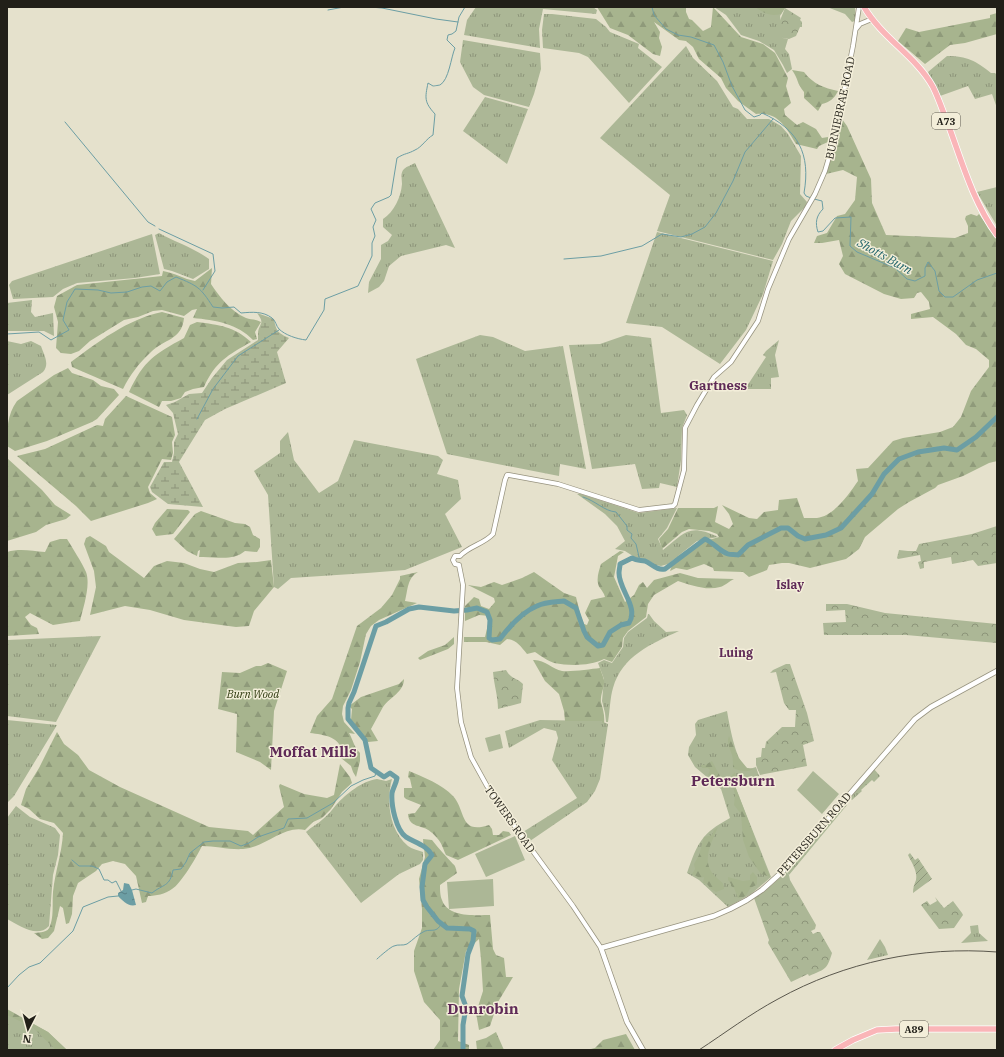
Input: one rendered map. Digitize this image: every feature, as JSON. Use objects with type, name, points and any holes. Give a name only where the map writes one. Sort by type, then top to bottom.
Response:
[{"type":"main road","name":"A73","points":[[864,7],[890,40],[915,63],[934,88],[975,198],[997,234]]},
{"type":"main road","name":"PETERSBURN ROAD","points":[[601,948],[714,916],[730,909],[762,890],[788,865],[915,719],[931,707],[997,671]]},
{"type":"main road","name":"TOWERS ROAD","points":[[601,948],[627,1022],[643,1050]]},
{"type":"main road","name":"A89","points":[[835,1050],[853,1040],[877,1030],[997,1029]]},
{"type":"street","name":"BURNIEBRAE ROAD","points":[[460,556],[493,534],[504,480],[507,475],[558,484],[639,510],[674,505],[680,489],[684,470],[686,428],[697,405],[714,377],[731,362],[758,321],[768,289],[789,239],[809,206],[825,171],[835,137],[859,7]]},
{"type":"street","points":[[858,14],[860,20],[866,22]]},
{"type":"street","points":[[856,29],[860,24],[872,19]]},
{"type":"street","points":[[456,556],[460,556],[462,560],[459,565],[455,564],[453,560],[456,556]]},
{"type":"street","name":"TOWERS ROAD","points":[[459,565],[463,585],[456,688],[461,722],[471,757],[487,786],[505,813],[601,948]]},
{"type":"green space","points":[[476,7],[593,7],[597,10],[596,14],[543,9],[539,29],[540,48],[464,35],[467,20]]},
{"type":"green space","points":[[597,7],[686,7],[686,12],[689,19],[703,31],[711,27],[713,7],[741,37],[763,44],[775,53],[788,78],[786,86],[791,103],[784,109],[785,115],[797,125],[803,122],[816,129],[822,138],[828,137],[828,142],[819,146],[817,149],[796,144],[784,126],[775,118],[770,115],[756,114],[738,101],[726,88],[721,78],[699,59],[693,47],[686,41],[679,40],[654,22],[660,32],[659,38],[662,47],[660,56],[653,54],[628,35],[610,28]]},
{"type":"green space","points":[[714,7],[785,8],[780,16],[783,38],[788,39],[785,49],[789,54],[792,69],[787,73],[774,50],[759,41],[741,35],[726,15]]},
{"type":"green space","points":[[755,7],[785,8],[781,14],[770,15]]},
{"type":"green space","points":[[827,7],[855,7],[855,21],[852,22],[845,14]]},
{"type":"green space","points":[[785,8],[801,18],[800,20],[802,22],[802,27],[800,27],[796,36],[789,39],[783,38],[777,28]]},
{"type":"green space","points":[[997,13],[997,34],[965,43],[950,45],[925,64],[898,41],[906,28],[919,32],[990,18],[990,15]]},
{"type":"green space","points":[[544,14],[596,19],[610,32],[639,44],[638,48],[662,67],[629,103],[588,57],[579,53],[543,48],[542,30]]},
{"type":"green space","points":[[463,40],[540,53],[541,69],[529,107],[484,95],[473,87],[460,62]]},
{"type":"green space","points":[[686,46],[693,58],[717,81],[733,107],[738,109],[747,119],[769,119],[781,126],[788,134],[801,156],[800,194],[807,202],[805,207],[791,221],[782,244],[773,260],[657,231],[670,195],[600,138]]},
{"type":"green space","points":[[947,56],[966,58],[997,75],[997,108],[992,94],[975,99],[968,86],[940,96],[928,72]]},
{"type":"green space","points":[[792,70],[804,72],[811,80],[819,85],[838,91],[832,100],[822,104],[818,111],[804,98],[804,92]]},
{"type":"green space","points":[[485,97],[528,109],[507,164],[463,131]]},
{"type":"green space","points":[[842,119],[847,126],[871,179],[872,203],[886,235],[955,238],[968,233],[968,226],[965,219],[966,216],[971,214],[977,216],[979,214],[997,240],[997,461],[938,485],[898,509],[865,537],[859,549],[846,559],[810,568],[789,563],[769,565],[767,570],[749,577],[743,572],[714,571],[713,568],[704,564],[687,570],[676,568],[670,571],[674,559],[699,541],[719,537],[717,534],[709,531],[689,529],[682,532],[662,549],[659,539],[668,529],[678,508],[714,508],[718,506],[715,522],[729,529],[733,524],[729,514],[722,505],[749,518],[757,519],[764,512],[778,510],[779,500],[797,498],[804,518],[817,518],[823,516],[835,509],[840,504],[858,481],[856,469],[868,468],[893,441],[940,432],[953,427],[961,417],[971,391],[989,367],[989,360],[976,349],[966,345],[956,334],[933,317],[911,319],[911,314],[930,309],[929,302],[921,292],[917,293],[914,298],[901,299],[884,294],[845,274],[839,264],[843,256],[839,240],[814,243],[817,236],[827,233],[837,216],[845,214],[855,200],[857,177],[843,170],[826,174]]},
{"type":"green space","points":[[415,163],[455,248],[446,245],[401,256],[389,266],[384,281],[379,287],[368,293],[369,282],[381,259],[381,245],[388,241],[392,235],[383,227],[383,219],[394,208],[398,199],[404,169]]},
{"type":"green space","points":[[997,187],[997,226],[977,192]]},
{"type":"green space","points":[[657,232],[773,261],[763,294],[746,330],[720,364],[662,327],[626,323]]},
{"type":"green space","points":[[159,233],[209,259],[209,269],[193,279],[164,269],[155,235]]},
{"type":"green space","points":[[152,234],[160,274],[135,278],[77,283],[63,289],[53,297],[13,299],[9,285],[12,281]]},
{"type":"green space","points":[[212,268],[211,284],[226,303],[235,312],[248,319],[261,322],[255,332],[257,339],[253,340],[240,330],[226,324],[193,318],[197,309],[192,310],[184,316],[162,310],[153,311],[138,317],[124,320],[90,341],[79,351],[71,354],[61,353],[56,348],[58,322],[54,307],[57,296],[77,285],[162,276],[163,271],[195,281]]},
{"type":"green space","points":[[32,300],[31,312],[35,317],[53,313],[54,336],[44,331],[7,331],[7,303]]},
{"type":"green space","points":[[162,312],[184,318],[180,331],[147,356],[135,369],[123,389],[72,367],[71,362],[114,332],[149,315]]},
{"type":"green space","points":[[257,313],[274,319],[278,331],[282,335],[289,338],[277,352],[286,383],[225,409],[205,420],[179,462],[203,507],[168,504],[152,492],[150,487],[164,462],[172,462],[174,442],[178,434],[173,413],[166,405],[189,394],[202,393],[227,360],[258,340],[258,332],[261,321]]},
{"type":"green space","points":[[197,322],[219,325],[232,329],[251,342],[223,360],[208,378],[204,387],[185,392],[181,398],[171,401],[162,401],[159,407],[129,392],[134,381],[145,365],[165,349],[184,338],[190,325]]},
{"type":"green space","points":[[480,335],[493,337],[525,351],[563,346],[586,469],[560,464],[559,476],[447,454],[416,359]]},
{"type":"green space","points":[[626,335],[651,338],[661,413],[684,410],[687,415],[682,428],[681,460],[677,487],[660,483],[659,488],[642,489],[635,464],[592,469],[569,345],[600,344]]},
{"type":"green space","points":[[779,340],[775,355],[779,377],[771,378],[771,389],[747,389],[747,386],[766,357],[763,355]]},
{"type":"green space","points":[[7,341],[21,344],[31,341],[41,346],[45,356],[46,366],[43,372],[7,395]]},
{"type":"green space","points":[[68,368],[72,373],[93,380],[101,386],[114,389],[119,395],[97,419],[92,422],[47,441],[15,451],[7,446],[9,417],[17,401],[54,375]]},
{"type":"green space","points":[[126,396],[172,417],[175,435],[172,442],[173,453],[171,460],[162,459],[148,487],[150,493],[157,499],[91,521],[76,506],[17,456],[45,449],[97,425],[103,426],[105,419]]},
{"type":"green space","points":[[288,432],[294,460],[319,493],[338,481],[354,440],[438,456],[443,460],[437,474],[458,480],[461,499],[445,514],[462,547],[405,570],[291,578],[278,589],[274,587],[268,495],[254,471],[280,453],[280,441]]},
{"type":"green space","points":[[7,458],[42,490],[55,505],[71,515],[66,519],[46,525],[36,532],[7,541]]},
{"type":"green space","points":[[577,494],[639,513],[677,508],[667,528],[658,539],[663,550],[682,535],[693,530],[718,537],[697,541],[668,564],[661,566],[655,565],[651,562],[636,558],[625,551],[615,549],[625,541],[617,526],[605,514]]},
{"type":"green space","points":[[167,509],[188,510],[190,512],[173,534],[156,536],[152,529]]},
{"type":"green space","points":[[201,511],[235,523],[245,524],[250,527],[253,535],[260,539],[260,547],[257,552],[245,551],[235,556],[223,558],[199,557],[200,550],[198,551],[197,556],[187,551],[174,539],[195,514]]},
{"type":"green space","points":[[997,526],[997,563],[978,566],[973,560],[952,564],[951,557],[924,562],[924,568],[920,569],[918,562],[921,561],[920,555],[897,558],[899,550],[916,551],[919,544],[972,534]]},
{"type":"green space","points":[[90,536],[106,546],[109,552],[144,578],[154,566],[167,561],[184,563],[214,572],[238,563],[271,560],[274,587],[254,611],[249,626],[236,627],[184,620],[150,610],[125,606],[90,615],[96,587],[94,571],[84,544],[86,538]]},
{"type":"green space","points":[[60,539],[67,539],[86,572],[88,583],[80,621],[53,625],[30,613],[25,617],[31,625],[37,628],[39,634],[7,636],[7,552],[21,550],[45,552],[50,542]]},
{"type":"green space","points":[[620,551],[624,552],[618,556],[614,577],[625,602],[634,595],[639,585],[643,582],[647,588],[654,580],[680,573],[698,578],[734,579],[715,588],[699,587],[678,581],[654,595],[648,604],[646,617],[628,631],[623,638],[622,647],[612,662],[604,659],[586,664],[560,664],[549,661],[535,652],[527,654],[514,641],[507,639],[500,645],[486,642],[464,642],[464,637],[485,637],[490,616],[479,615],[465,621],[465,606],[474,597],[479,599],[481,606],[489,609],[495,602],[494,598],[468,585],[481,587],[494,582],[502,585],[534,572],[564,593],[576,597],[581,617],[584,624],[587,625],[589,620],[585,613],[591,600],[605,597],[598,582],[601,564]]},
{"type":"green space","points":[[418,572],[410,581],[405,601],[417,603],[379,620],[371,626],[366,634],[360,662],[351,690],[343,706],[342,714],[344,722],[355,734],[349,733],[360,753],[360,761],[356,777],[351,766],[341,758],[340,746],[337,741],[327,736],[310,733],[317,716],[332,699],[357,626],[381,608],[392,595],[400,576]]},
{"type":"green space","points":[[826,604],[847,604],[885,613],[997,624],[997,643],[906,635],[824,635],[823,623],[846,622],[845,610],[826,611]]},
{"type":"green space","points":[[648,614],[666,632],[679,631],[648,646],[630,659],[623,667],[613,688],[608,722],[606,722],[602,701],[604,679],[598,663],[604,660],[612,663],[623,647],[624,638],[628,632],[647,618]]},
{"type":"green space","points":[[101,636],[56,722],[7,716],[7,640]]},
{"type":"green space","points":[[454,637],[454,644],[448,649],[420,660],[418,658],[428,651],[445,645]]},
{"type":"green space","points":[[533,660],[541,661],[562,671],[600,668],[604,680],[601,702],[604,715],[604,724],[601,721],[565,721],[559,694],[545,681]]},
{"type":"green space","name":"Burn Wood","points":[[268,663],[287,671],[274,711],[271,770],[260,762],[236,752],[237,714],[218,709],[222,672],[240,673],[256,666],[261,666]]},
{"type":"green space","points":[[786,664],[790,664],[807,713],[814,741],[803,745],[807,766],[760,775],[756,765],[756,758],[761,757],[762,748],[765,748],[766,742],[782,727],[795,727],[796,710],[789,710],[784,703],[776,672],[770,673]]},
{"type":"green space","points":[[506,670],[510,675],[523,684],[521,703],[498,709],[493,672]]},
{"type":"green space","points":[[404,679],[402,687],[383,707],[371,729],[378,741],[368,742],[351,720],[352,709],[349,706],[361,697],[399,684]]},
{"type":"green space","points":[[727,711],[736,751],[743,765],[747,768],[756,767],[759,776],[738,780],[735,786],[771,877],[751,894],[728,907],[699,880],[687,873],[694,854],[702,840],[713,829],[730,818],[721,789],[695,767],[688,755],[689,747],[696,735],[695,724],[698,720]]},
{"type":"green space","points":[[7,720],[57,725],[14,796],[8,802]]},
{"type":"green space","points":[[540,720],[601,721],[608,724],[600,779],[595,791],[587,802],[530,841],[523,832],[577,798],[552,760],[558,738],[556,731],[544,728],[509,748],[505,731]]},
{"type":"green space","points":[[57,732],[64,744],[78,755],[89,770],[120,787],[209,827],[248,831],[253,835],[284,807],[279,786],[280,784],[304,794],[327,798],[334,795],[340,764],[350,777],[352,783],[342,792],[331,809],[322,818],[313,822],[305,830],[297,829],[289,831],[251,848],[233,849],[202,846],[176,886],[169,891],[148,896],[146,902],[142,903],[136,876],[125,864],[113,861],[102,864],[96,871],[78,883],[73,896],[72,914],[69,923],[66,924],[63,908],[60,906],[54,931],[48,938],[42,939],[34,933],[48,930],[51,922],[54,885],[63,833],[54,823],[40,819],[29,809],[21,805],[26,789],[39,768]]},
{"type":"green space","points":[[500,734],[503,748],[489,752],[485,738]]},
{"type":"green space","points":[[729,736],[738,757],[747,768],[753,769],[743,771],[733,768],[728,743]]},
{"type":"green space","points":[[712,761],[721,778],[721,783],[708,775],[710,770],[708,768],[702,768],[701,765],[705,765]]},
{"type":"green space","points":[[874,769],[880,776],[874,782],[872,780],[852,800],[850,798]]},
{"type":"green space","points":[[409,771],[432,781],[449,792],[457,802],[468,824],[473,827],[489,825],[492,829],[493,835],[499,835],[503,831],[509,832],[511,835],[458,860],[446,855],[440,842],[434,835],[427,829],[413,824],[409,818],[408,814],[415,813],[421,805],[404,797],[404,788],[412,788],[408,777]]},
{"type":"green space","points":[[813,771],[839,794],[822,814],[797,790]]},
{"type":"green space","points":[[735,772],[735,786],[770,877],[761,874],[749,857],[743,840],[741,814],[734,805],[735,794],[732,784],[732,775]]},
{"type":"green space","points":[[377,779],[386,781],[392,779],[389,806],[393,824],[397,832],[408,846],[423,852],[423,860],[420,864],[399,874],[361,903],[306,832],[325,817],[349,792],[366,782]]},
{"type":"green space","points":[[845,803],[847,805],[789,875],[786,872]]},
{"type":"green space","points":[[16,806],[30,817],[55,828],[60,835],[58,855],[53,875],[49,926],[44,930],[28,930],[7,919],[7,818]]},
{"type":"green space","points":[[718,827],[708,853],[711,871],[722,882],[724,889],[716,892],[707,884],[703,883],[704,877],[700,878],[692,874],[695,869],[694,864],[699,855],[704,837],[712,835],[714,830]]},
{"type":"green space","points":[[515,836],[525,860],[486,877],[475,854]]},
{"type":"green space","points":[[423,839],[432,840],[456,868],[457,873],[440,885],[441,897],[445,906],[456,913],[490,915],[493,949],[496,955],[504,958],[506,977],[513,977],[498,1002],[490,1026],[479,1030],[476,1013],[483,991],[479,939],[466,951],[459,989],[458,1041],[469,1045],[469,1050],[433,1050],[440,1040],[440,1020],[424,1002],[414,971],[414,951],[422,928],[419,879],[425,857]]},
{"type":"green space","points":[[910,853],[915,860],[918,858],[932,879],[913,893],[916,877],[915,870],[908,855]]},
{"type":"green space","points":[[753,872],[757,877],[757,884],[751,888],[746,896],[738,898],[734,888],[728,880],[728,877],[743,881],[750,880],[750,875]]},
{"type":"green space","points":[[786,872],[816,925],[815,929],[811,931],[813,934],[820,932],[832,953],[829,963],[825,968],[809,976],[808,974],[791,982],[768,943],[769,940],[754,898]]},
{"type":"green space","points":[[493,879],[494,906],[449,909],[447,882]]},
{"type":"green space","points":[[935,897],[944,908],[953,901],[962,913],[963,915],[954,928],[939,929],[921,905],[927,901],[930,905],[937,901]]},
{"type":"green space","points":[[978,925],[979,933],[988,941],[961,943],[971,933],[970,926]]},
{"type":"green space","points":[[880,939],[888,955],[867,960]]},
{"type":"green space","points":[[7,1009],[48,1032],[67,1050],[56,1050],[32,1027],[7,1015]]},
{"type":"green space","points":[[7,1010],[48,1032],[67,1050],[7,1050]]},
{"type":"green space","points":[[496,1032],[504,1050],[477,1050],[476,1041],[486,1038]]},
{"type":"green space","points":[[626,1034],[635,1050],[587,1050],[595,1048],[603,1040]]},
{"type":"water","points":[[124,883],[129,884],[136,905],[124,902],[118,896],[118,893],[123,890]]},
{"type":"waterway","points":[[328,10],[344,7]]},
{"type":"waterway","points":[[370,7],[458,22]]},
{"type":"waterway","points":[[7,334],[39,332],[51,340],[69,330],[63,320],[67,302],[75,289],[98,290],[111,293],[127,292],[142,287],[151,286],[160,291],[167,282],[176,277],[198,288],[213,307],[234,307],[241,313],[253,312],[265,314],[273,319],[278,328],[284,333],[295,338],[306,340],[324,310],[325,299],[358,286],[372,256],[372,243],[375,236],[373,227],[376,220],[371,209],[375,203],[391,195],[397,158],[417,149],[433,135],[435,114],[426,100],[428,83],[433,86],[440,85],[446,78],[455,48],[447,40],[448,35],[456,31],[459,17],[465,7]]},
{"type":"waterway","name":"Shotts Burn","points":[[652,7],[654,15],[666,29],[678,35],[691,37],[714,45],[723,62],[732,86],[745,110],[754,117],[762,113],[774,119],[793,135],[799,144],[803,155],[806,179],[804,193],[806,196],[811,198]]},
{"type":"waterway","points":[[564,259],[601,256],[642,246],[662,234],[681,237],[692,234],[705,227],[716,213],[733,181],[745,152],[773,119]]},
{"type":"waterway","points":[[65,122],[148,222],[155,226]]},
{"type":"waterway","name":"Shotts Burn","points":[[814,199],[822,201],[823,209],[817,220],[818,232],[823,231],[835,218],[851,217],[850,246],[857,252],[895,268],[907,279],[915,281],[925,276],[925,268],[928,262],[935,271],[939,291],[945,297],[953,297],[977,280],[997,273]]},
{"type":"waterway","points":[[159,229],[213,254],[215,271],[203,290]]},
{"type":"waterway","points":[[197,419],[213,389],[238,356],[279,330]]},
{"type":"waterway","points":[[463,1050],[463,1025],[466,1007],[462,996],[468,954],[473,941],[474,931],[470,929],[447,928],[438,921],[427,907],[423,900],[422,887],[425,864],[432,855],[424,846],[402,834],[393,810],[392,791],[397,778],[390,773],[384,777],[371,768],[365,740],[348,719],[349,703],[376,626],[409,609],[419,607],[454,611],[477,608],[487,612],[490,620],[489,638],[492,640],[500,639],[516,620],[531,609],[550,602],[564,601],[576,608],[587,637],[598,646],[603,645],[610,632],[621,625],[629,623],[631,617],[632,611],[620,579],[620,564],[632,558],[645,561],[659,569],[665,569],[705,539],[725,553],[738,555],[748,545],[781,528],[788,528],[798,536],[805,539],[826,535],[841,528],[872,494],[884,474],[899,459],[918,452],[944,448],[957,450],[976,437],[997,417]]},
{"type":"waterway","points":[[583,497],[608,510],[616,512],[627,526],[627,530],[632,534],[631,538],[636,544],[640,561]]},
{"type":"waterway","points":[[132,890],[136,889],[152,893],[166,884],[170,880],[173,870],[181,869],[190,853],[204,842],[230,841],[241,846],[249,843],[258,837],[284,828],[288,819],[307,818],[333,803],[351,786],[375,776],[376,772]]},
{"type":"waterway","points":[[72,860],[79,866],[92,866],[99,869],[104,880],[108,880],[112,883],[116,881],[121,891]]},
{"type":"waterway","points":[[7,988],[29,967],[40,963],[73,931],[83,907],[108,897],[118,896]]},
{"type":"waterway","points":[[377,959],[393,946],[407,944],[422,932],[438,929],[441,924]]},
{"type":"railway","points":[[699,1050],[778,999],[830,975],[857,966],[912,954],[969,951],[997,952]]},
{"type":"district","name":"Gartness","points":[[718,385]]},
{"type":"district","name":"Islay","points":[[790,584]]},
{"type":"district","name":"Luing","points":[[736,652]]},
{"type":"district","name":"Moffat Mills","points":[[313,751]]},
{"type":"district","name":"Petersburn","points":[[733,780]]},
{"type":"district","name":"Dunrobin","points":[[483,1008]]}]
